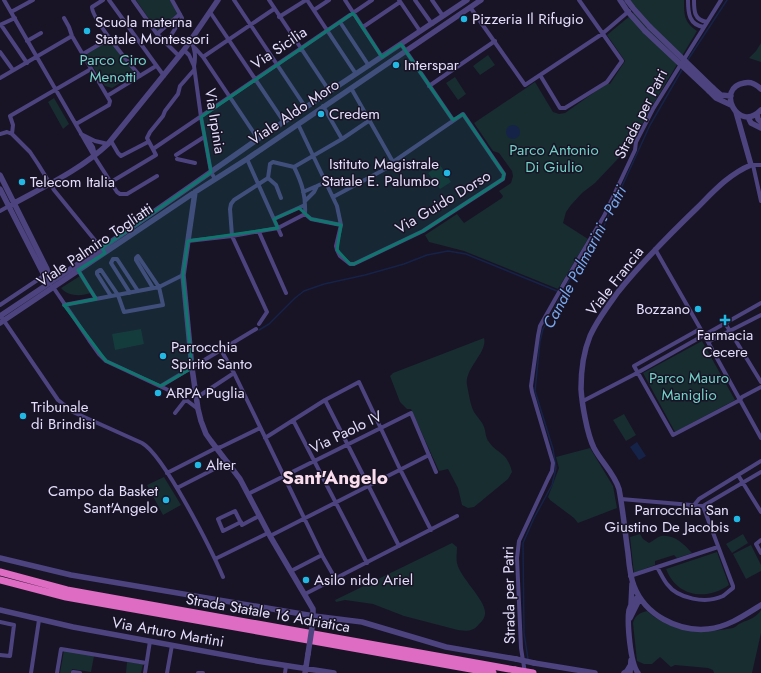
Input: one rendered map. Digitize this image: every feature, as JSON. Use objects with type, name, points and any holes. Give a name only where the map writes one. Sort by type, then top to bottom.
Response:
[{"type":"highway","name":"Strada Statale 16 Adriatica","points":[[0,572],[14,577],[75,591],[533,673]]},
{"type":"highway","name":"Strada Statale 16 Adriatica","points":[[0,580],[66,597],[492,673]]},
{"type":"street","points":[[4,0],[81,134],[117,192],[127,194],[157,176]]},
{"type":"street","points":[[11,12],[33,0]]},
{"type":"street","points":[[103,0],[93,6],[93,14],[140,76]]},
{"type":"street","points":[[108,0],[164,76]]},
{"type":"street","points":[[133,0],[157,34],[179,56]]},
{"type":"street","points":[[166,43],[182,18],[172,0]]},
{"type":"street","points":[[0,211],[64,177],[110,143],[184,50],[218,0]]},
{"type":"street","points":[[234,0],[306,108]]},
{"type":"street","points":[[269,0],[330,92]]},
{"type":"street","points":[[279,17],[306,0],[356,74]]},
{"type":"street","points":[[314,10],[329,0]]},
{"type":"street","points":[[345,0],[382,57]]},
{"type":"street","name":"Via Sicilia","points":[[153,149],[372,0]]},
{"type":"street","points":[[415,0],[432,24]]},
{"type":"street","points":[[432,0],[442,16]]},
{"type":"street","name":"Viale Aldo Moro","points":[[211,172],[467,0]]},
{"type":"street","name":"Viale Aldo Moro","points":[[195,192],[247,159],[481,0]]},
{"type":"street","points":[[540,75],[560,108],[565,108],[607,82],[622,61],[579,0]]},
{"type":"street","points":[[620,0],[631,10],[647,29],[711,90],[716,98],[731,105],[736,112],[761,201]]},
{"type":"street","points":[[627,0],[631,10]]},
{"type":"street","points":[[688,0],[688,10],[692,21],[697,26],[704,27]]},
{"type":"street","points":[[694,0],[695,15],[698,19],[707,22]]},
{"type":"street","name":"Strada per Patri","points":[[525,673],[521,648],[517,558],[519,541],[552,471],[553,463],[532,392],[540,326],[604,216],[635,150],[636,142],[653,109],[721,0]]},
{"type":"street","points":[[363,27],[399,1],[420,31]]},
{"type":"street","points":[[470,7],[525,85],[602,34],[631,10]]},
{"type":"street","points":[[203,57],[274,9]]},
{"type":"street","points":[[210,12],[284,122]]},
{"type":"street","points":[[157,34],[180,14]]},
{"type":"street","points":[[15,18],[1,25],[27,63]]},
{"type":"street","points":[[64,18],[72,36],[110,101],[109,105],[76,124]]},
{"type":"street","points":[[340,22],[369,66]]},
{"type":"street","points":[[27,41],[41,32]]},
{"type":"street","points":[[0,78],[72,36]]},
{"type":"street","points":[[83,54],[110,38]]},
{"type":"street","points":[[191,40],[258,139]]},
{"type":"street","points":[[429,86],[495,41]]},
{"type":"street","points":[[333,197],[387,168],[393,162],[453,120],[401,44]]},
{"type":"street","points":[[111,182],[156,155],[148,140],[150,132],[178,94],[180,86],[194,68],[196,56],[195,48]]},
{"type":"street","points":[[184,50],[189,55],[194,68]]},
{"type":"street","points":[[0,52],[13,70]]},
{"type":"street","points":[[108,96],[156,66]]},
{"type":"street","points":[[12,134],[13,125],[10,116],[91,68]]},
{"type":"street","name":"Via Irpinia","points":[[194,68],[204,137],[211,172],[215,179]]},
{"type":"street","points":[[731,105],[731,96],[736,87],[745,82],[756,84],[761,89]]},
{"type":"street","points":[[351,88],[393,162]]},
{"type":"street","points":[[711,90],[720,95],[731,96]]},
{"type":"street","points":[[323,106],[342,139]]},
{"type":"street","points":[[736,112],[746,116],[751,123],[761,128]]},
{"type":"street","points":[[742,131],[742,120],[746,116],[759,112],[758,119],[761,122]]},
{"type":"street","name":"Via Guido Dorso","points":[[340,225],[336,246],[340,256],[350,264],[354,264],[423,231],[503,179],[504,174],[463,114],[453,120]]},
{"type":"street","points":[[260,324],[267,312],[232,236],[231,204],[234,200],[268,178],[270,164],[274,162],[294,167],[342,139],[370,120]]},
{"type":"street","points":[[298,124],[333,197],[340,214],[340,225],[311,219],[305,214]]},
{"type":"street","points":[[0,133],[7,132],[12,134],[30,152],[54,190],[103,250]]},
{"type":"street","points":[[81,134],[87,138],[94,147],[94,156]]},
{"type":"street","points":[[195,163],[176,157],[204,137]]},
{"type":"street","points":[[87,138],[110,143],[121,156],[148,140]]},
{"type":"street","points":[[247,159],[281,235]]},
{"type":"street","points":[[752,165],[761,165]]},
{"type":"street","name":"Viale Francia","points":[[752,165],[732,176],[720,186],[639,266],[608,306],[590,335],[581,370],[582,401],[584,412],[594,446],[616,479],[621,499],[631,579],[639,597],[648,607],[666,621],[675,625],[692,628],[709,629],[735,621],[761,605]]},
{"type":"street","points":[[294,167],[302,182],[305,214]]},
{"type":"street","name":"Viale Palmiro Togliatti","points":[[1,319],[16,305],[78,270],[103,250],[211,172]]},
{"type":"street","points":[[0,175],[11,204],[45,275],[64,305],[99,354],[106,361],[181,396],[198,409]]},
{"type":"street","points":[[268,178],[276,185],[281,198]]},
{"type":"street","points":[[196,182],[183,275],[192,368],[198,409],[206,434],[240,479],[269,534],[313,608],[313,618],[305,671]]},
{"type":"street","points":[[303,192],[326,182]]},
{"type":"street","points":[[274,219],[305,203],[317,186]]},
{"type":"street","points":[[0,189],[11,204],[47,269],[51,285]]},
{"type":"street","name":"Viale Palmiro Togliatti","points":[[1,319],[103,250],[195,192]]},
{"type":"street","points":[[188,241],[260,232],[278,228],[305,214]]},
{"type":"street","points":[[260,232],[286,293]]},
{"type":"street","points":[[655,249],[761,438]]},
{"type":"street","points":[[111,296],[97,274],[100,270],[118,295],[123,311],[133,311],[163,305],[159,287],[140,257],[137,257],[136,260],[153,288]]},
{"type":"street","points":[[130,293],[111,263],[113,259],[117,259],[138,291]]},
{"type":"street","points":[[78,270],[96,299]]},
{"type":"street","name":"Viale Palmiro Togliatti","points":[[0,305],[45,275]]},
{"type":"street","points":[[64,305],[159,287],[183,275]]},
{"type":"street","points":[[11,298],[16,305]]},
{"type":"street","points":[[582,401],[637,373],[761,303]]},
{"type":"street","points":[[708,342],[761,314]]},
{"type":"street","points":[[1,319],[58,400],[73,412],[148,446],[177,488],[216,559],[223,577]]},
{"type":"street","points":[[725,324],[731,331],[761,382]]},
{"type":"street","points":[[161,386],[256,329]]},
{"type":"street","points":[[700,330],[634,366],[673,435],[740,400],[742,397],[761,386]]},
{"type":"street","points":[[222,350],[322,555],[336,578]]},
{"type":"street","points":[[196,398],[234,373]]},
{"type":"street","points":[[265,438],[325,400],[359,382],[380,428],[431,530]]},
{"type":"street","points":[[175,413],[186,400]]},
{"type":"street","points":[[325,400],[400,546]]},
{"type":"street","name":"Via Paolo IV","points":[[248,494],[411,414],[429,455]]},
{"type":"street","points":[[293,420],[367,563]]},
{"type":"street","points":[[167,473],[260,428]]},
{"type":"street","points":[[216,559],[304,518],[429,455],[436,472]]},
{"type":"street","points":[[695,504],[699,499],[761,461]]},
{"type":"street","points":[[177,488],[228,462]]},
{"type":"street","points":[[621,499],[695,504],[703,506],[761,472]]},
{"type":"street","points":[[738,475],[761,512]]},
{"type":"street","points":[[657,567],[667,584],[677,593],[695,599],[710,599],[723,596],[733,586],[703,506]]},
{"type":"street","points":[[241,522],[224,531],[218,519],[235,511],[241,522],[242,525],[259,516]]},
{"type":"street","points":[[304,594],[457,516]]},
{"type":"street","points":[[761,540],[756,544],[760,548],[761,553]]},
{"type":"street","points":[[630,673],[633,669],[628,622],[631,607],[631,579],[657,567],[718,547]]},
{"type":"street","points":[[290,571],[322,555]]},
{"type":"street","points":[[0,558],[71,575],[313,618],[362,622],[446,647],[595,673]]},
{"type":"street","points":[[631,607],[633,602],[639,597]]},
{"type":"street","points":[[628,622],[639,597]]},
{"type":"street","points":[[631,616],[636,611],[648,607]]},
{"type":"street","name":"Via Arturo Martini","points":[[0,610],[73,627],[286,666],[305,671],[334,673]]},
{"type":"street","points":[[31,673],[39,620]]},
{"type":"street","points":[[0,622],[14,626],[10,656],[0,655]]},
{"type":"street","points":[[145,673],[150,641]]},
{"type":"street","points":[[167,673],[172,645]]},
{"type":"street","points":[[57,673],[62,649],[146,663]]},
{"type":"street","points":[[284,673],[286,666]]},
{"type":"street","points":[[624,673],[633,669]]},
{"type":"street","points":[[633,669],[638,673]]},
{"type":"street","points":[[73,673],[80,673]]},
{"type":"street","points":[[198,673],[203,673]]},
{"type":"highlighted area","points":[[353,13],[382,57],[401,44],[453,120],[463,114],[504,174],[503,179],[423,231],[354,264],[350,264],[337,250],[341,225],[311,219],[299,208],[274,219],[278,228],[188,241],[183,275],[192,368],[161,386],[106,361],[64,305],[96,299],[78,270],[105,253],[102,248],[211,172],[201,117]]},
{"type":"green space","points":[[136,0],[170,0],[179,14],[158,32]]},
{"type":"green space","name":"Parco Antonio Di Giulio","points":[[630,0],[684,0],[684,10],[687,21],[697,31],[638,132],[630,139],[630,146],[595,183],[582,193],[566,212],[563,223],[588,239],[558,289],[464,251],[429,242],[425,235],[457,214],[464,223],[502,198],[503,196],[499,191],[511,183],[513,176],[512,171],[499,153],[493,151],[474,123],[535,82],[553,112],[559,114],[565,113],[606,84],[610,84],[625,61],[607,35],[637,10]]},
{"type":"green space","name":"Parco Ciro Menotti","points":[[110,40],[136,73],[112,88],[105,86],[85,54]]},
{"type":"green space","points":[[761,43],[761,62],[749,58],[756,51]]},
{"type":"green space","points":[[488,55],[495,65],[480,75],[473,66]]},
{"type":"green space","points":[[455,77],[466,94],[458,100],[446,83]]},
{"type":"green space","points":[[54,98],[69,124],[63,129],[48,102]]},
{"type":"green space","points":[[440,165],[451,182],[440,189],[428,173]]},
{"type":"green space","points":[[80,276],[91,293],[84,295],[71,294],[67,293],[61,288]]},
{"type":"green space","points":[[141,329],[144,344],[115,350],[112,334]]},
{"type":"green space","points":[[484,338],[483,349],[469,373],[467,385],[474,412],[485,429],[488,440],[492,446],[508,460],[512,472],[508,479],[474,507],[468,508],[462,505],[458,488],[448,469],[439,471],[411,409],[407,409],[400,402],[390,376],[393,373]]},
{"type":"green space","name":"Parco Mauro Maniglio","points":[[702,341],[735,400],[675,432],[643,373]]},
{"type":"green space","points":[[624,414],[636,435],[626,441],[613,420]]},
{"type":"green space","points":[[590,448],[613,486],[617,508],[578,523],[548,497],[559,468],[556,457]]},
{"type":"green space","name":"Campo da Basket Sant'Angelo","points":[[164,477],[181,505],[163,515],[147,485]]},
{"type":"green space","points":[[640,534],[643,539],[649,543],[661,536],[674,538],[682,543],[692,553],[677,558],[674,555],[655,561],[655,565],[634,573],[630,537]]},
{"type":"green space","points":[[743,534],[748,543],[732,553],[726,544]]},
{"type":"green space","points":[[452,543],[457,547],[457,561],[459,569],[478,596],[484,609],[484,618],[474,629],[467,631],[457,630],[404,616],[373,604],[345,600],[336,602],[335,600]]},
{"type":"green space","points":[[751,545],[761,565],[761,571],[746,579],[733,554]]},
{"type":"green space","points":[[717,552],[729,585],[711,593],[693,594],[685,591],[677,586],[666,569]]},
{"type":"green space","points":[[761,610],[761,633],[752,673],[714,673],[713,670],[708,668],[675,665],[671,667],[660,657],[652,664],[644,664],[637,661],[633,623],[636,616],[642,613],[647,611],[667,624],[677,628],[710,631],[733,628],[740,623],[755,617]]},
{"type":"green space","points":[[64,650],[94,656],[91,672],[72,669],[71,673],[60,673]]},
{"type":"green space","points":[[127,662],[143,664],[141,673],[126,673]]},
{"type":"water","points":[[513,125],[518,127],[520,132],[518,137],[513,139],[508,137],[506,132],[508,127]]},
{"type":"water","points":[[637,442],[646,456],[639,460],[630,447]]},
{"type":"waterway","name":"Canale Palmarini - Patri","points":[[687,61],[727,0]]},
{"type":"waterway","name":"Canale Palmarini - Patri","points":[[528,659],[524,633],[523,543],[534,518],[552,485],[556,468],[553,449],[535,391],[540,341],[543,329],[575,270],[603,228],[650,125],[683,68]]},
{"type":"waterway","points":[[259,330],[269,324],[304,291],[324,284],[365,275],[404,264],[427,255],[448,251],[466,254],[557,291]]},
{"type":"place","name":"Pizzeria Il Rifugio","points":[[464,19]]},
{"type":"place","name":"Scuola materna Statale Montessori","points":[[87,31]]},
{"type":"place","name":"Interspar","points":[[396,65]]},
{"type":"place","name":"Credem","points":[[321,114]]},
{"type":"place","name":"Istituto Magistrale Statale E. Palumbo","points":[[447,173]]},
{"type":"place","name":"Telecom Italia","points":[[22,182]]},
{"type":"place","name":"Bozzano","points":[[698,309]]},
{"type":"place","name":"Farmacia Cecere","points":[[725,320]]},
{"type":"place","name":"Parrocchia Spirito Santo","points":[[163,356]]},
{"type":"place","name":"ARPA Puglia","points":[[158,393]]},
{"type":"place","name":"Tribunale di Brindisi","points":[[23,416]]},
{"type":"place","name":"Alter","points":[[198,465]]},
{"type":"place","name":"Campo da Basket Sant'Angelo","points":[[166,500]]},
{"type":"place","name":"Parrocchia San Giustino De Jacobis","points":[[737,519]]},
{"type":"place","name":"Asilo nido Ariel","points":[[306,580]]},
{"type":"district","name":"Sant'Angelo","points":[[335,477]]}]
